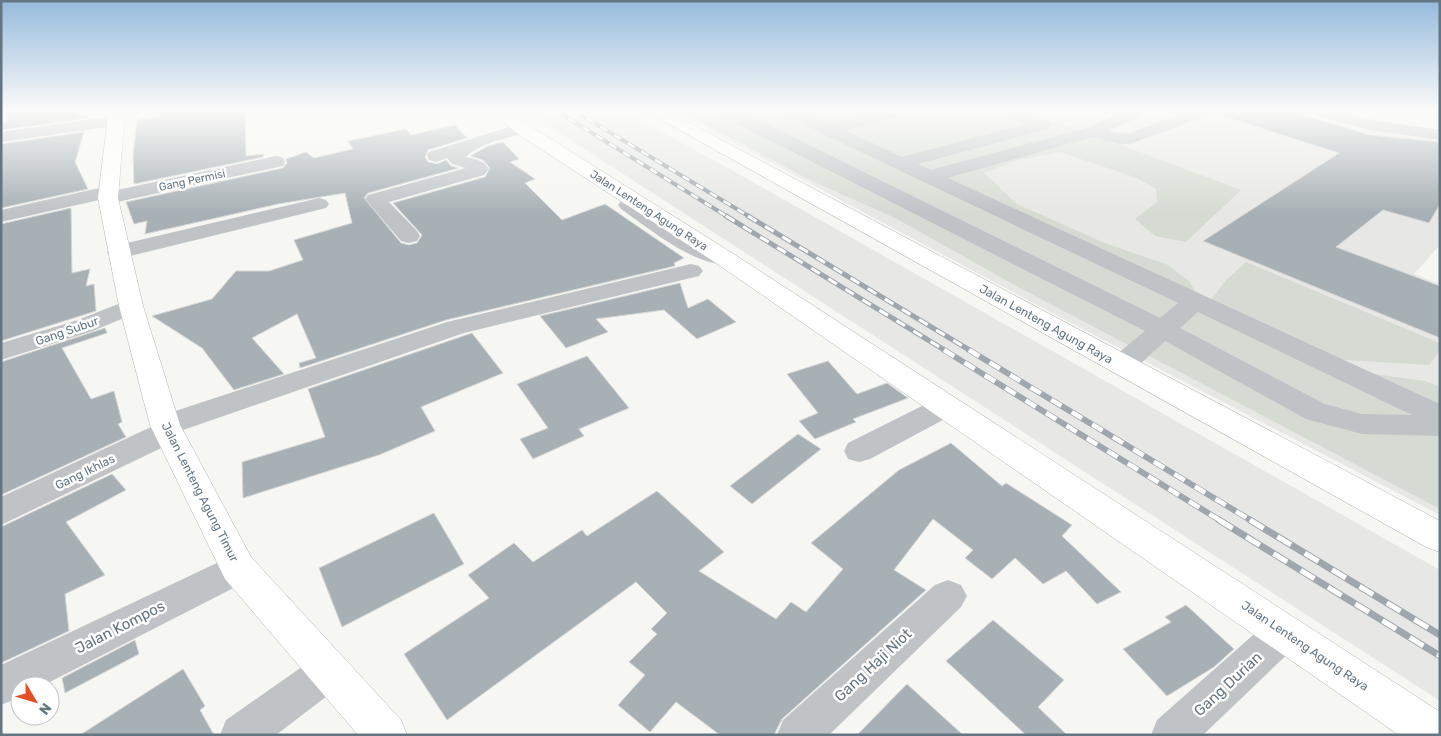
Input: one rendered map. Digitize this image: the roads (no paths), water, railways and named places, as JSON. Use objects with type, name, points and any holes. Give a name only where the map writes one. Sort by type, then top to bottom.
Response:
[{"type":"main road","name":"Jalan Lenteng Agung Timur","points":[[113,144],[108,195],[118,252],[130,306],[167,428],[238,568],[386,735]]},
{"type":"main road","name":"Jalan Lenteng Agung Raya","points":[[547,144],[724,258],[1438,735]]},
{"type":"main road","name":"Jalan Lenteng Agung Raya","points":[[715,144],[1440,538]]},
{"type":"street","points":[[436,156],[475,144]]},
{"type":"street","points":[[793,144],[1161,329],[1316,412],[1362,424],[1440,426]]},
{"type":"street","points":[[861,144],[1440,416]]},
{"type":"street","points":[[900,163],[970,144]]},
{"type":"street","points":[[928,177],[1047,144]]},
{"type":"street","points":[[409,236],[375,199],[476,171],[478,169],[472,162],[459,161],[456,158],[461,151],[470,146]]},
{"type":"street","name":"Gang Permisi","points":[[1,216],[276,162]]},
{"type":"street","points":[[118,252],[319,204]]},
{"type":"street","points":[[167,428],[198,413],[456,327],[691,271]]},
{"type":"street","points":[[1121,365],[1196,301]]},
{"type":"street","name":"Gang Subur","points":[[1,352],[91,324],[130,306]]},
{"type":"street","points":[[859,451],[944,406]]},
{"type":"street","name":"Gang Ikhlas","points":[[1,512],[167,428]]},
{"type":"street","name":"Jalan Kompos","points":[[1,686],[238,568]]},
{"type":"street","name":"Gang Haji Niot","points":[[798,735],[948,596]]},
{"type":"street","name":"Gang Durian","points":[[1172,735],[1284,632]]},
{"type":"street","points":[[241,735],[330,670]]},
{"type":"railway","points":[[611,144],[728,217]]},
{"type":"railway","points":[[630,144],[750,217]]},
{"type":"railway","points":[[726,216],[946,351]]},
{"type":"railway","points":[[748,216],[971,351]]},
{"type":"railway","points":[[944,350],[1221,521]]},
{"type":"railway","points":[[969,350],[1252,521]]},
{"type":"railway","points":[[1219,520],[1440,656]]},
{"type":"railway","points":[[1250,520],[1440,635]]}]
